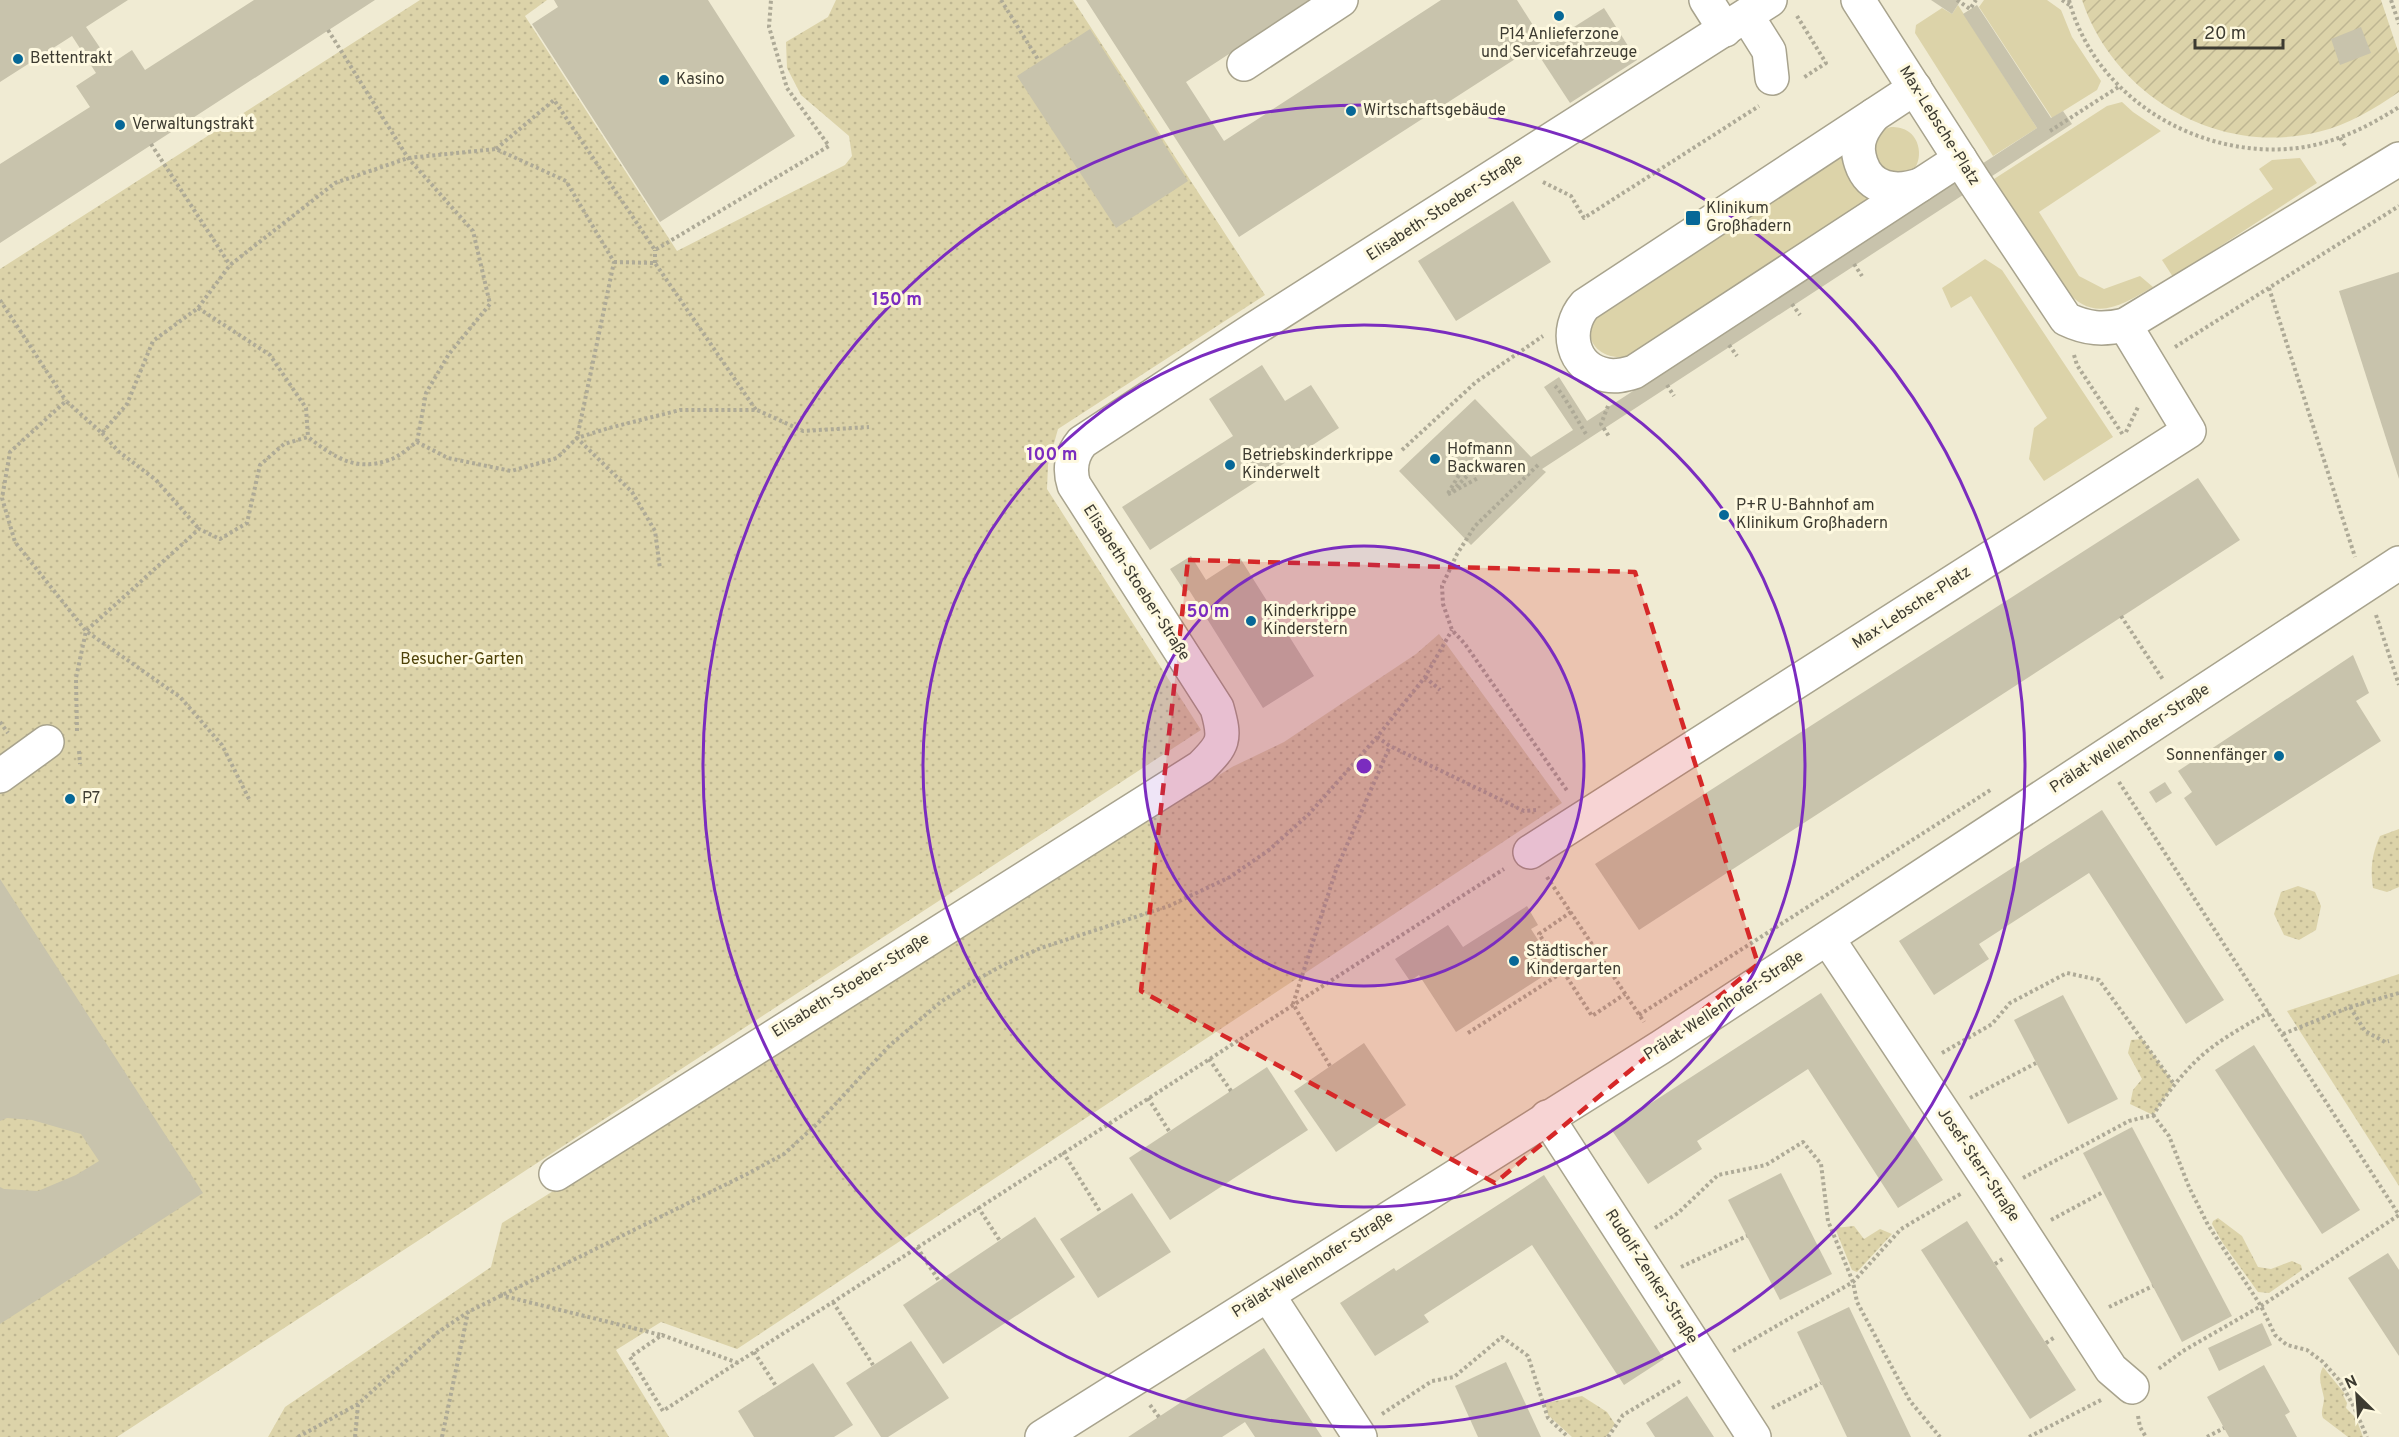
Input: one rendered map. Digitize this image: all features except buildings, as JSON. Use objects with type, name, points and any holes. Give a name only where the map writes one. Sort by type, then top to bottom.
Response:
[{"type":"street","points":[[1244,64],[1341,0]]},
{"type":"street","points":[[1706,0],[1759,14],[1778,87]]},
{"type":"street","name":"Max-Lebsche-Platz","points":[[1858,0],[2066,320]]},
{"type":"street","name":"Elisabeth-Stoeber-Straße","points":[[556,1174],[1201,767],[1217,751],[1224,732],[1217,708],[1074,485],[1071,471],[1076,451],[1082,442],[1509,166],[1759,14]]},
{"type":"street","points":[[1915,88],[1585,305],[1574,323],[1573,342],[1576,353],[1586,365],[1605,375],[1618,376],[1634,372],[1960,159]]},
{"type":"street","points":[[1874,115],[1860,136],[1859,155],[1864,171],[1875,183],[1888,188],[1901,190],[1920,185]]},
{"type":"street","points":[[2066,320],[2084,327],[2106,329],[2126,325],[2399,159]]},
{"type":"street","name":"Max-Lebsche-Platz","points":[[1530,852],[2189,431],[2126,325]]},
{"type":"street","name":"Prälat-Wellenhofer-Straße","points":[[1042,1437],[1661,1047],[2399,563]]},
{"type":"street","points":[[0,776],[47,742]]},
{"type":"street","name":"Josef-Sterr-Straße","points":[[1828,939],[2111,1369],[2132,1387]]},
{"type":"street","name":"Rudolf-Zenker-Straße","points":[[1547,1117],[1749,1429]]},
{"type":"street","points":[[1268,1294],[1358,1434]]},
{"type":"path","points":[[656,250],[829,146],[787,88],[769,27],[771,0]]},
{"type":"path","points":[[1001,0],[1040,61]]},
{"type":"path","points":[[1957,0],[1970,9],[1976,0]]},
{"type":"path","points":[[2061,0],[2071,7]]},
{"type":"path","points":[[2069,0],[2082,32],[2095,55],[2120,86],[2160,118],[2203,138],[2223,144],[2273,150],[2309,146],[2340,138],[2366,127],[2399,107]]},
{"type":"path","points":[[2391,0],[2399,24]]},
{"type":"path","points":[[1509,166],[1571,196],[1584,218],[1778,87],[1826,63],[1759,14]]},
{"type":"path","points":[[198,308],[270,355],[306,408],[308,437],[334,457],[362,466],[390,460],[417,442],[426,393],[449,354],[490,304],[473,231],[408,158],[328,30]]},
{"type":"path","points":[[2050,131],[2120,86]]},
{"type":"path","points":[[496,149],[554,100],[656,250],[655,263],[757,410]]},
{"type":"path","points":[[2340,138],[2346,147]]},
{"type":"path","points":[[151,144],[230,265]]},
{"type":"path","points":[[102,433],[127,404],[153,341],[198,308],[230,265],[335,183],[408,158],[496,149],[566,181],[614,262],[577,438]]},
{"type":"path","points":[[2066,320],[2077,365],[2124,437],[2153,373],[2175,347],[2376,218],[2399,206]]},
{"type":"path","points":[[1852,261],[1862,276]]},
{"type":"path","points":[[614,262],[655,263]]},
{"type":"path","points":[[2269,288],[2399,685]]},
{"type":"path","points":[[0,300],[66,401],[102,433],[118,451],[156,480],[199,529],[220,539],[247,523],[261,465],[284,444],[308,437]]},
{"type":"path","points":[[1790,301],[1800,315]]},
{"type":"path","points":[[1402,450],[1476,382],[1543,335]]},
{"type":"path","points":[[1727,342],[1737,356]]},
{"type":"path","points":[[1555,386],[1560,390],[1562,398],[1586,434]]},
{"type":"path","points":[[66,401],[10,452],[2,498],[15,542],[86,631],[180,697],[222,746],[249,799]]},
{"type":"path","points":[[417,442],[448,458],[512,471],[557,458],[577,438],[680,410],[757,410],[802,431],[868,427]]},
{"type":"path","points":[[577,438],[632,492],[655,531],[660,569]]},
{"type":"path","points":[[1447,495],[1465,465]]},
{"type":"path","points":[[1539,465],[1475,526],[1457,554],[1442,586],[1443,604],[1452,630],[1465,644],[1572,798]]},
{"type":"path","points":[[1447,495],[1471,472]]},
{"type":"path","points":[[1447,495],[1478,478]]},
{"type":"path","points":[[77,722],[76,678],[86,631],[199,529]]},
{"type":"path","points":[[2121,616],[2180,706]]},
{"type":"path","points":[[298,1437],[358,1404],[437,1333],[468,1312],[784,1154],[818,1123],[889,1046],[942,1001],[974,981],[1041,948],[1169,906],[1230,877],[1269,850],[1309,814],[1377,737],[1425,677],[1452,630]]},
{"type":"path","points":[[1425,677],[1440,690]]},
{"type":"path","points":[[1377,737],[1390,746],[1524,811],[1546,810]]},
{"type":"path","points":[[1330,1066],[1293,1004],[1336,870],[1390,746]]},
{"type":"path","points":[[2029,1437],[2107,1397],[2132,1387],[2183,1351],[2261,1306],[2399,1215],[2103,756]]},
{"type":"path","points":[[1524,811],[1525,832],[1530,852],[1661,1047]]},
{"type":"path","points":[[662,1335],[630,1357],[663,1411],[1530,852]]},
{"type":"path","points":[[1571,912],[1539,934],[1563,972],[1592,1016],[1625,994]]},
{"type":"path","points":[[1468,1033],[1563,972]]},
{"type":"path","points":[[1915,1068],[1992,1024],[2010,1003],[2067,973],[2099,980],[2174,1084]]},
{"type":"path","points":[[2283,1034],[2350,1008],[2399,993]]},
{"type":"path","points":[[2350,1008],[2365,1031],[2385,1042],[2389,1041]]},
{"type":"path","points":[[1608,1437],[1623,1415],[1852,1282],[1901,1229],[2129,1121],[2153,1115],[2174,1084],[2199,1058],[2235,1032],[2269,1012]]},
{"type":"path","points":[[1209,1059],[1231,1091]]},
{"type":"path","points":[[1148,1098],[1169,1131]]},
{"type":"path","points":[[2153,1115],[2169,1136],[2188,1187],[2208,1225],[2261,1306],[2275,1335],[2287,1345],[2307,1350],[2323,1362],[2338,1380],[2367,1437]]},
{"type":"path","points":[[1629,1244],[1678,1213],[1718,1175],[1766,1165],[1803,1142],[1821,1164],[1828,1221],[1852,1282],[1857,1302],[1910,1401],[1940,1437]]},
{"type":"path","points":[[1063,1152],[1101,1213]]},
{"type":"path","points":[[2024,1235],[2103,1192]]},
{"type":"path","points":[[978,1207],[1000,1241]]},
{"type":"path","points":[[1653,1280],[1747,1236]]},
{"type":"path","points":[[917,1247],[939,1281]]},
{"type":"path","points":[[2080,1322],[2153,1286]]},
{"type":"path","points":[[500,1295],[662,1335],[738,1363]]},
{"type":"path","points":[[832,1302],[873,1365]]},
{"type":"path","points":[[442,1437],[468,1312]]},
{"type":"path","points":[[1358,1434],[1432,1381],[1454,1377],[1502,1337],[1528,1356],[1548,1418],[1568,1437]]},
{"type":"path","points":[[754,1352],[776,1386]]},
{"type":"path","points":[[1749,1429],[1821,1383]]},
{"type":"path","points":[[355,1437],[358,1404]]},
{"type":"path","points":[[2207,1437],[2224,1428]]},
{"type":"highlighted area","points":[[1188,560],[1635,572],[1758,964],[1495,1183],[1141,991]]},
{"type":"green space","name":"Besucher-Garten","points":[[420,0],[547,0],[525,16],[677,251],[845,165],[852,156],[849,136],[801,95],[787,68],[786,42],[828,17],[836,0],[1073,0],[1265,295],[1058,429],[1048,465],[1047,489],[1201,730],[117,1437],[0,1437],[0,269]]},
{"type":"green space","points":[[1984,0],[2047,0],[2061,10],[2072,37],[2101,81],[2097,90],[2052,118],[1979,7]]},
{"type":"green space","points":[[2082,0],[2381,0],[2399,54],[2399,92],[2360,116],[2318,132],[2280,137],[2243,135],[2208,127],[2174,111],[2144,91],[2118,65],[2097,34]]},
{"type":"green space","points":[[1958,5],[2037,128],[1993,156],[1915,33],[1916,25],[1942,8],[1952,14]]},
{"type":"green space","points":[[2122,102],[2161,131],[2039,212],[2079,276],[2104,289],[2140,276],[2153,287],[2118,305],[2096,309],[2075,299],[2064,288],[1994,179],[2107,106]]},
{"type":"green space","points":[[1891,127],[1909,132],[1914,136],[1919,148],[1915,168],[1903,177],[1886,178],[1869,146],[1881,130]]},
{"type":"green space","points":[[1849,152],[1876,195],[1626,357],[1606,354],[1594,344],[1591,329],[1601,312]]},
{"type":"green space","points":[[2300,158],[2317,183],[2173,277],[2162,260],[2273,189],[2259,169],[2272,160]]},
{"type":"green space","points":[[1985,259],[2002,270],[2113,437],[2044,481],[2029,459],[2034,428],[2047,418],[1971,296],[1951,308],[1942,288]]},
{"type":"green space","points":[[1439,634],[1562,803],[737,1349],[661,1322],[616,1350],[669,1437],[268,1437],[285,1407],[491,1267],[502,1223],[1232,767],[1284,742],[1416,654]]},
{"type":"green space","points":[[2399,829],[2399,887],[2387,892],[2373,888],[2372,861],[2380,836]]},
{"type":"green space","points":[[2298,886],[2315,892],[2321,906],[2316,930],[2299,940],[2284,935],[2274,914],[2281,892]]},
{"type":"green space","points":[[2399,974],[2399,1186],[2287,1011]]},
{"type":"green space","points":[[2142,1039],[2174,1084],[2153,1115],[2130,1104],[2133,1090],[2142,1079],[2128,1053],[2131,1040]]},
{"type":"green space","points":[[2218,1218],[2242,1236],[2258,1267],[2271,1269],[2292,1261],[2301,1265],[2302,1270],[2269,1293],[2258,1292],[2222,1242],[2212,1224]]},
{"type":"green space","points":[[1854,1226],[1864,1239],[1880,1229],[1892,1234],[1857,1272],[1852,1270],[1835,1228]]},
{"type":"green space","points":[[2323,1367],[2345,1394],[2343,1395],[2347,1403],[2346,1408],[2356,1418],[2363,1437],[2348,1437],[2323,1418],[2324,1398],[2320,1378]]},
{"type":"green space","points":[[1582,1396],[1607,1412],[1615,1424],[1606,1437],[1572,1437],[1548,1415],[1545,1403]]},
{"type":"place","name":"P14 Anlieferzone und Servicefahrzeuge","points":[[1559,16]]},
{"type":"place","name":"Bettentrakt","points":[[18,59]]},
{"type":"place","name":"Kasino","points":[[664,80]]},
{"type":"place","name":"Wirtschaftsgebäude","points":[[1351,111]]},
{"type":"place","name":"Verwaltungstrakt","points":[[120,125]]},
{"type":"place","name":"Klinikum Großhadern","points":[[1693,218]]},
{"type":"place","name":"Hofmann Backwaren","points":[[1435,459]]},
{"type":"place","name":"Betriebskinderkrippe Kinderwelt","points":[[1230,465]]},
{"type":"place","name":"P+R U-Bahnhof am Klinikum Großhadern","points":[[1724,515]]},
{"type":"place","name":"Kinderkrippe Kinderstern","points":[[1251,621]]},
{"type":"place","name":"Sonnenfänger","points":[[2279,756]]},
{"type":"place","name":"P7","points":[[70,799]]},
{"type":"place","name":"Städtischer Kindergarten","points":[[1514,961]]}]
